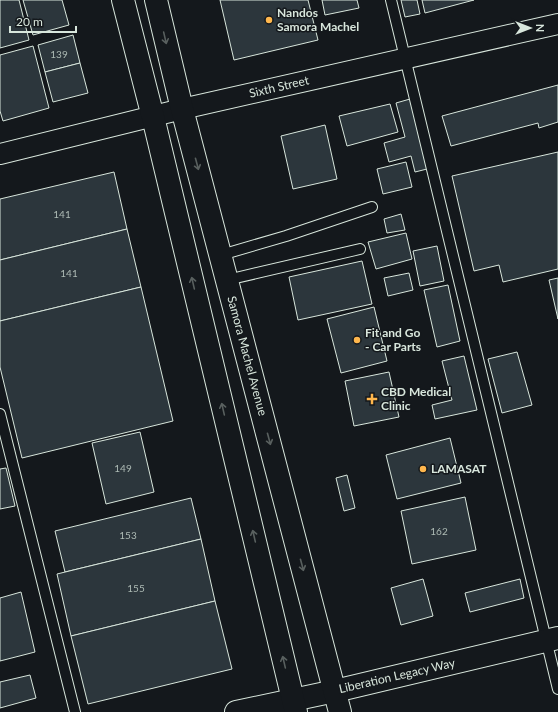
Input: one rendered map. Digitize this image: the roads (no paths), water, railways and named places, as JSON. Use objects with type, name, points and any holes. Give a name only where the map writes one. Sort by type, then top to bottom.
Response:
[{"type":"main road","points":[[123,0],[153,117],[295,706]]},
{"type":"main road","name":"Samora Machel Avenue","points":[[156,0],[182,109],[337,702]]},
{"type":"main road","name":"Liberation Legacy Way","points":[[236,712],[337,702],[552,639]]},
{"type":"street","name":"Sixth Street","points":[[0,154],[182,109],[558,24]]},
{"type":"lane","points":[[391,0],[552,639],[558,688]]},
{"type":"lane","points":[[221,255],[286,236],[372,207]]},
{"type":"lane","points":[[227,280],[360,249]]},
{"type":"lane","points":[[0,414],[75,712]]},
{"type":"place","name":"Nandos Samora Machel","points":[[269,20]]},
{"type":"place","name":"Fit and Go - Car Parts","points":[[357,340]]},
{"type":"place","name":"CBD Medical Clinic","points":[[372,399]]},
{"type":"place","name":"LAMASAT","points":[[423,469]]}]
